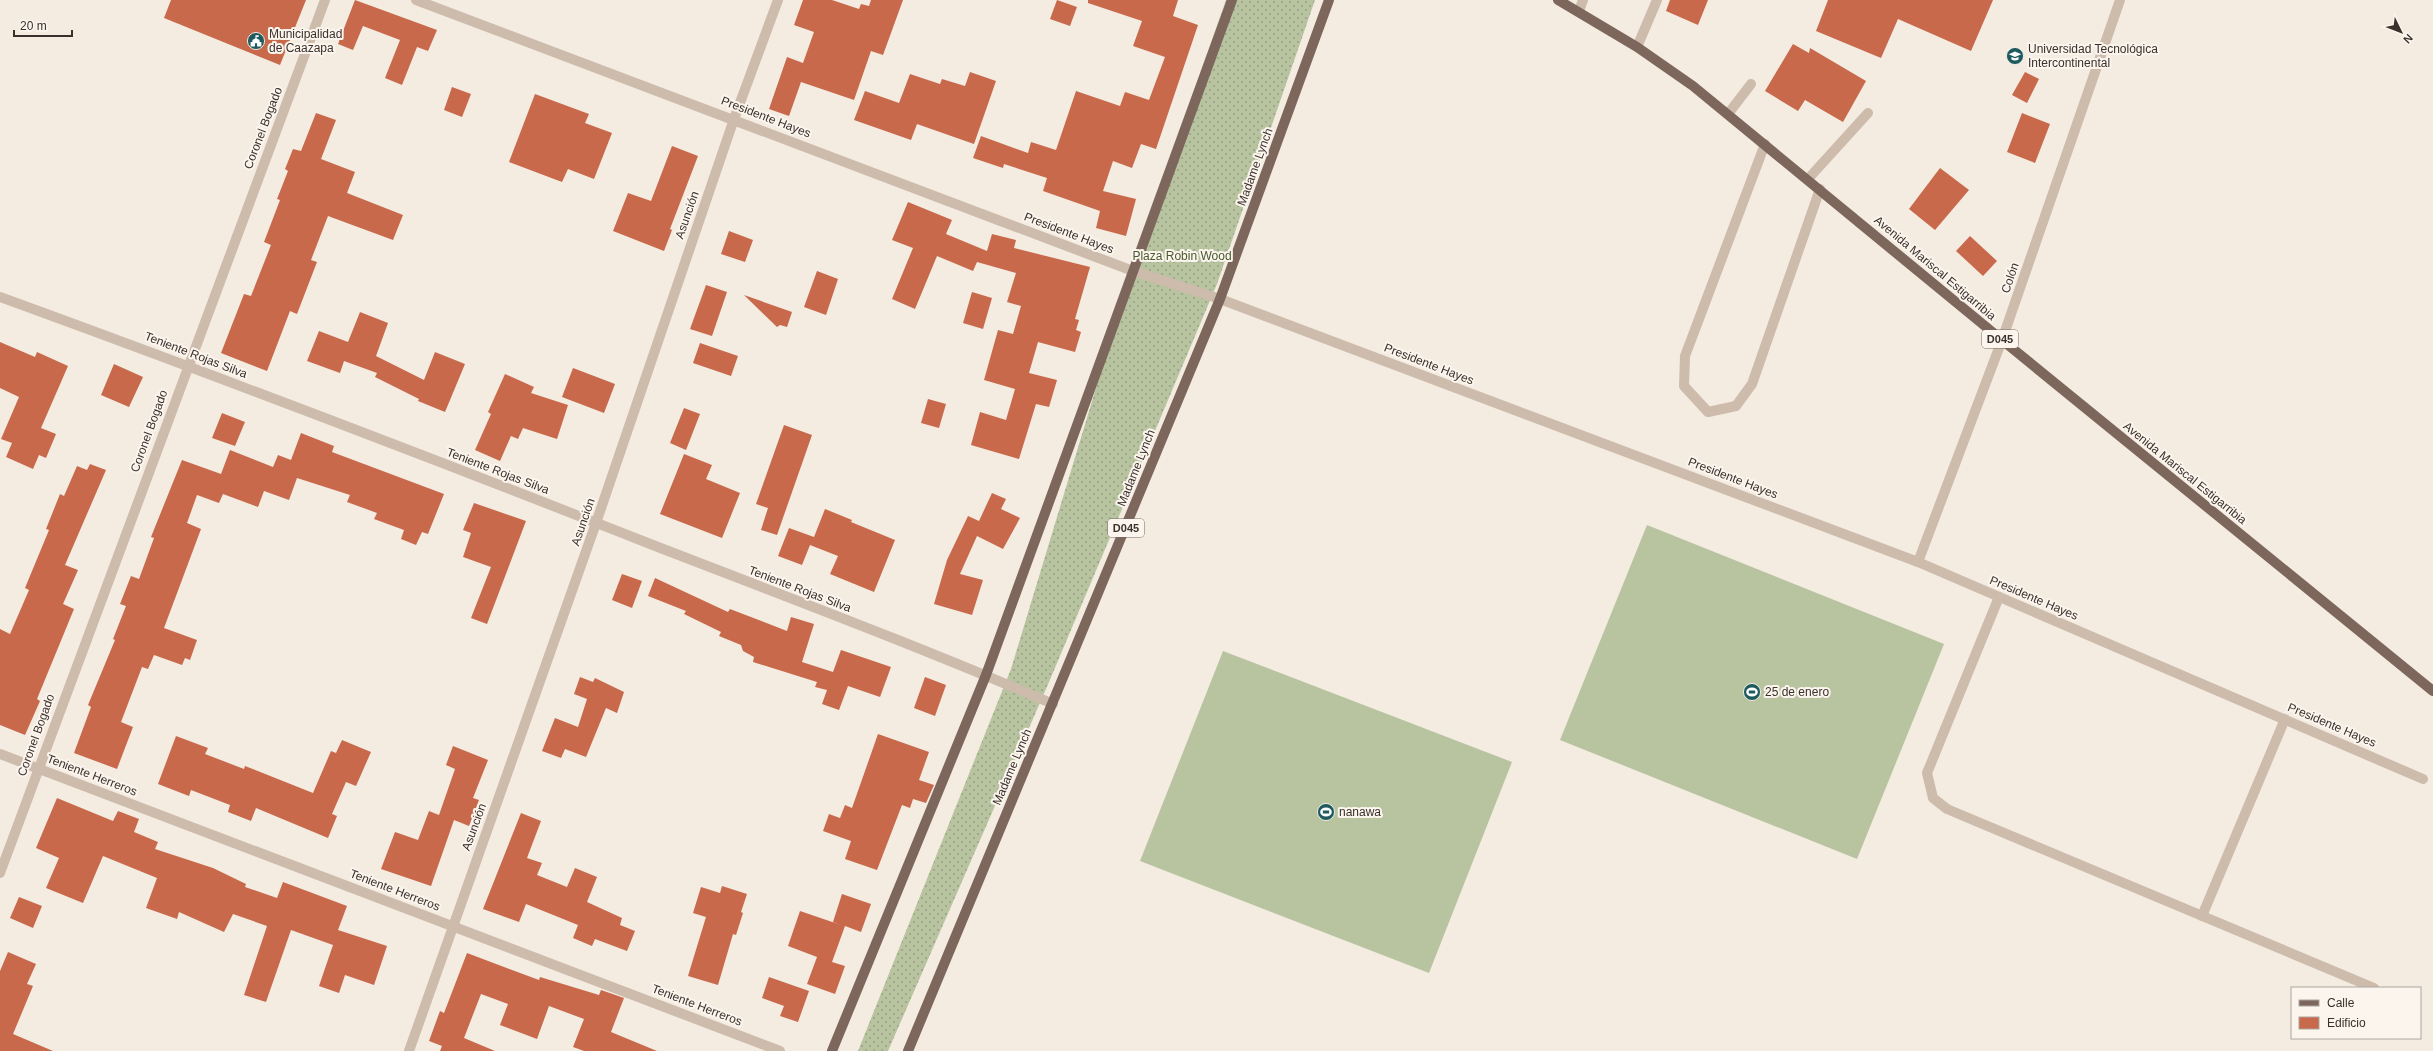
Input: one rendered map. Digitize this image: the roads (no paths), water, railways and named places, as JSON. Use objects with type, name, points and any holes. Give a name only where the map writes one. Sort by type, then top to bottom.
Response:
[{"type":"main road","points":[[832,1051],[986,675],[1232,0]]},
{"type":"main road","name":"Madame Lynch","points":[[908,1051],[1220,299],[1329,0]]},
{"type":"main road","name":"Avenida Mariscal Estigarribia","points":[[1558,0],[1579,11],[1637,47],[1693,86],[2433,691]]},
{"type":"street","name":"Coronel Bogado","points":[[0,873],[325,0]]},
{"type":"street","name":"Presidente Hayes","points":[[416,0],[1133,271],[1220,299],[1918,562],[2423,779]]},
{"type":"street","name":"Asunción","points":[[409,1051],[596,523],[734,119],[778,0]]},
{"type":"street","points":[[1579,11],[1584,0]]},
{"type":"street","points":[[1637,47],[1657,0]]},
{"type":"street","name":"Colón","points":[[1918,562],[2002,340],[2120,0]]},
{"type":"street","points":[[1728,114],[1751,84]]},
{"type":"street","points":[[1808,179],[1868,113]]},
{"type":"street","points":[[1765,144],[1685,356],[1684,386],[1708,412],[1736,406],[1752,384],[1820,189]]},
{"type":"street","name":"Teniente Rojas Silva","points":[[0,297],[188,365],[986,675],[1053,704]]},
{"type":"street","points":[[1999,597],[1927,773],[1933,798],[1947,808],[2372,987]]},
{"type":"street","points":[[2202,916],[2285,719]]},
{"type":"street","name":"Teniente Herreros","points":[[0,754],[780,1051]]},
{"type":"place","name":"Municipalidad de Caazapa","points":[[256,41]]},
{"type":"place","name":"Universidad Tecnológica Intercontinental","points":[[2015,56]]},
{"type":"place","name":"25 de enero","points":[[1752,692]]},
{"type":"place","name":"nanawa","points":[[1326,812]]},
{"type":"park label","name":"Plaza Robin Wood","points":[[1182,256]]}]
